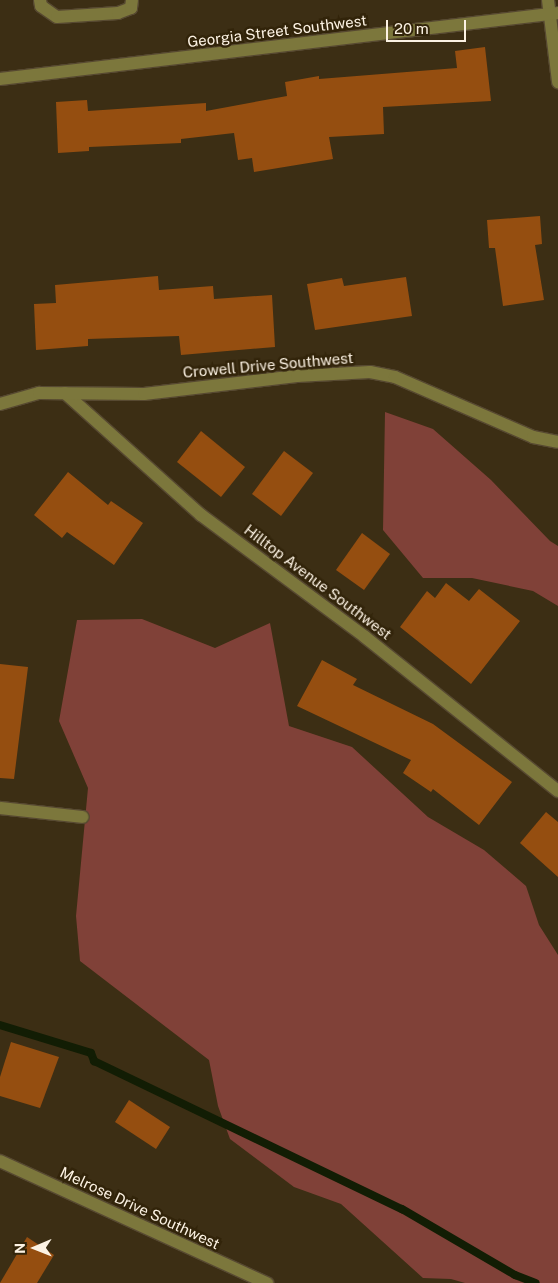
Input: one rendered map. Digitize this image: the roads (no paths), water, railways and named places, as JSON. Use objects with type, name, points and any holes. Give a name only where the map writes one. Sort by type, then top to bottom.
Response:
[{"type":"street","points":[[40,0],[41,6],[57,17],[118,13],[131,8],[132,0]]},
{"type":"street","points":[[548,0],[554,13],[558,82]]},
{"type":"street","name":"Georgia Street Southwest","points":[[0,79],[554,13]]},
{"type":"street","name":"Crowell Drive Southwest","points":[[0,404],[39,393],[144,394],[297,376],[370,372],[395,377],[533,437],[558,442]]},
{"type":"street","name":"Hilltop Avenue Southwest","points":[[65,393],[201,515],[365,637],[558,791]]},
{"type":"street","points":[[0,808],[83,816]]},
{"type":"street","name":"Melrose Drive Southwest","points":[[0,1160],[267,1283]]},
{"type":"waterway","points":[[0,1025],[91,1053],[94,1061],[402,1209],[515,1275],[536,1283]]}]
